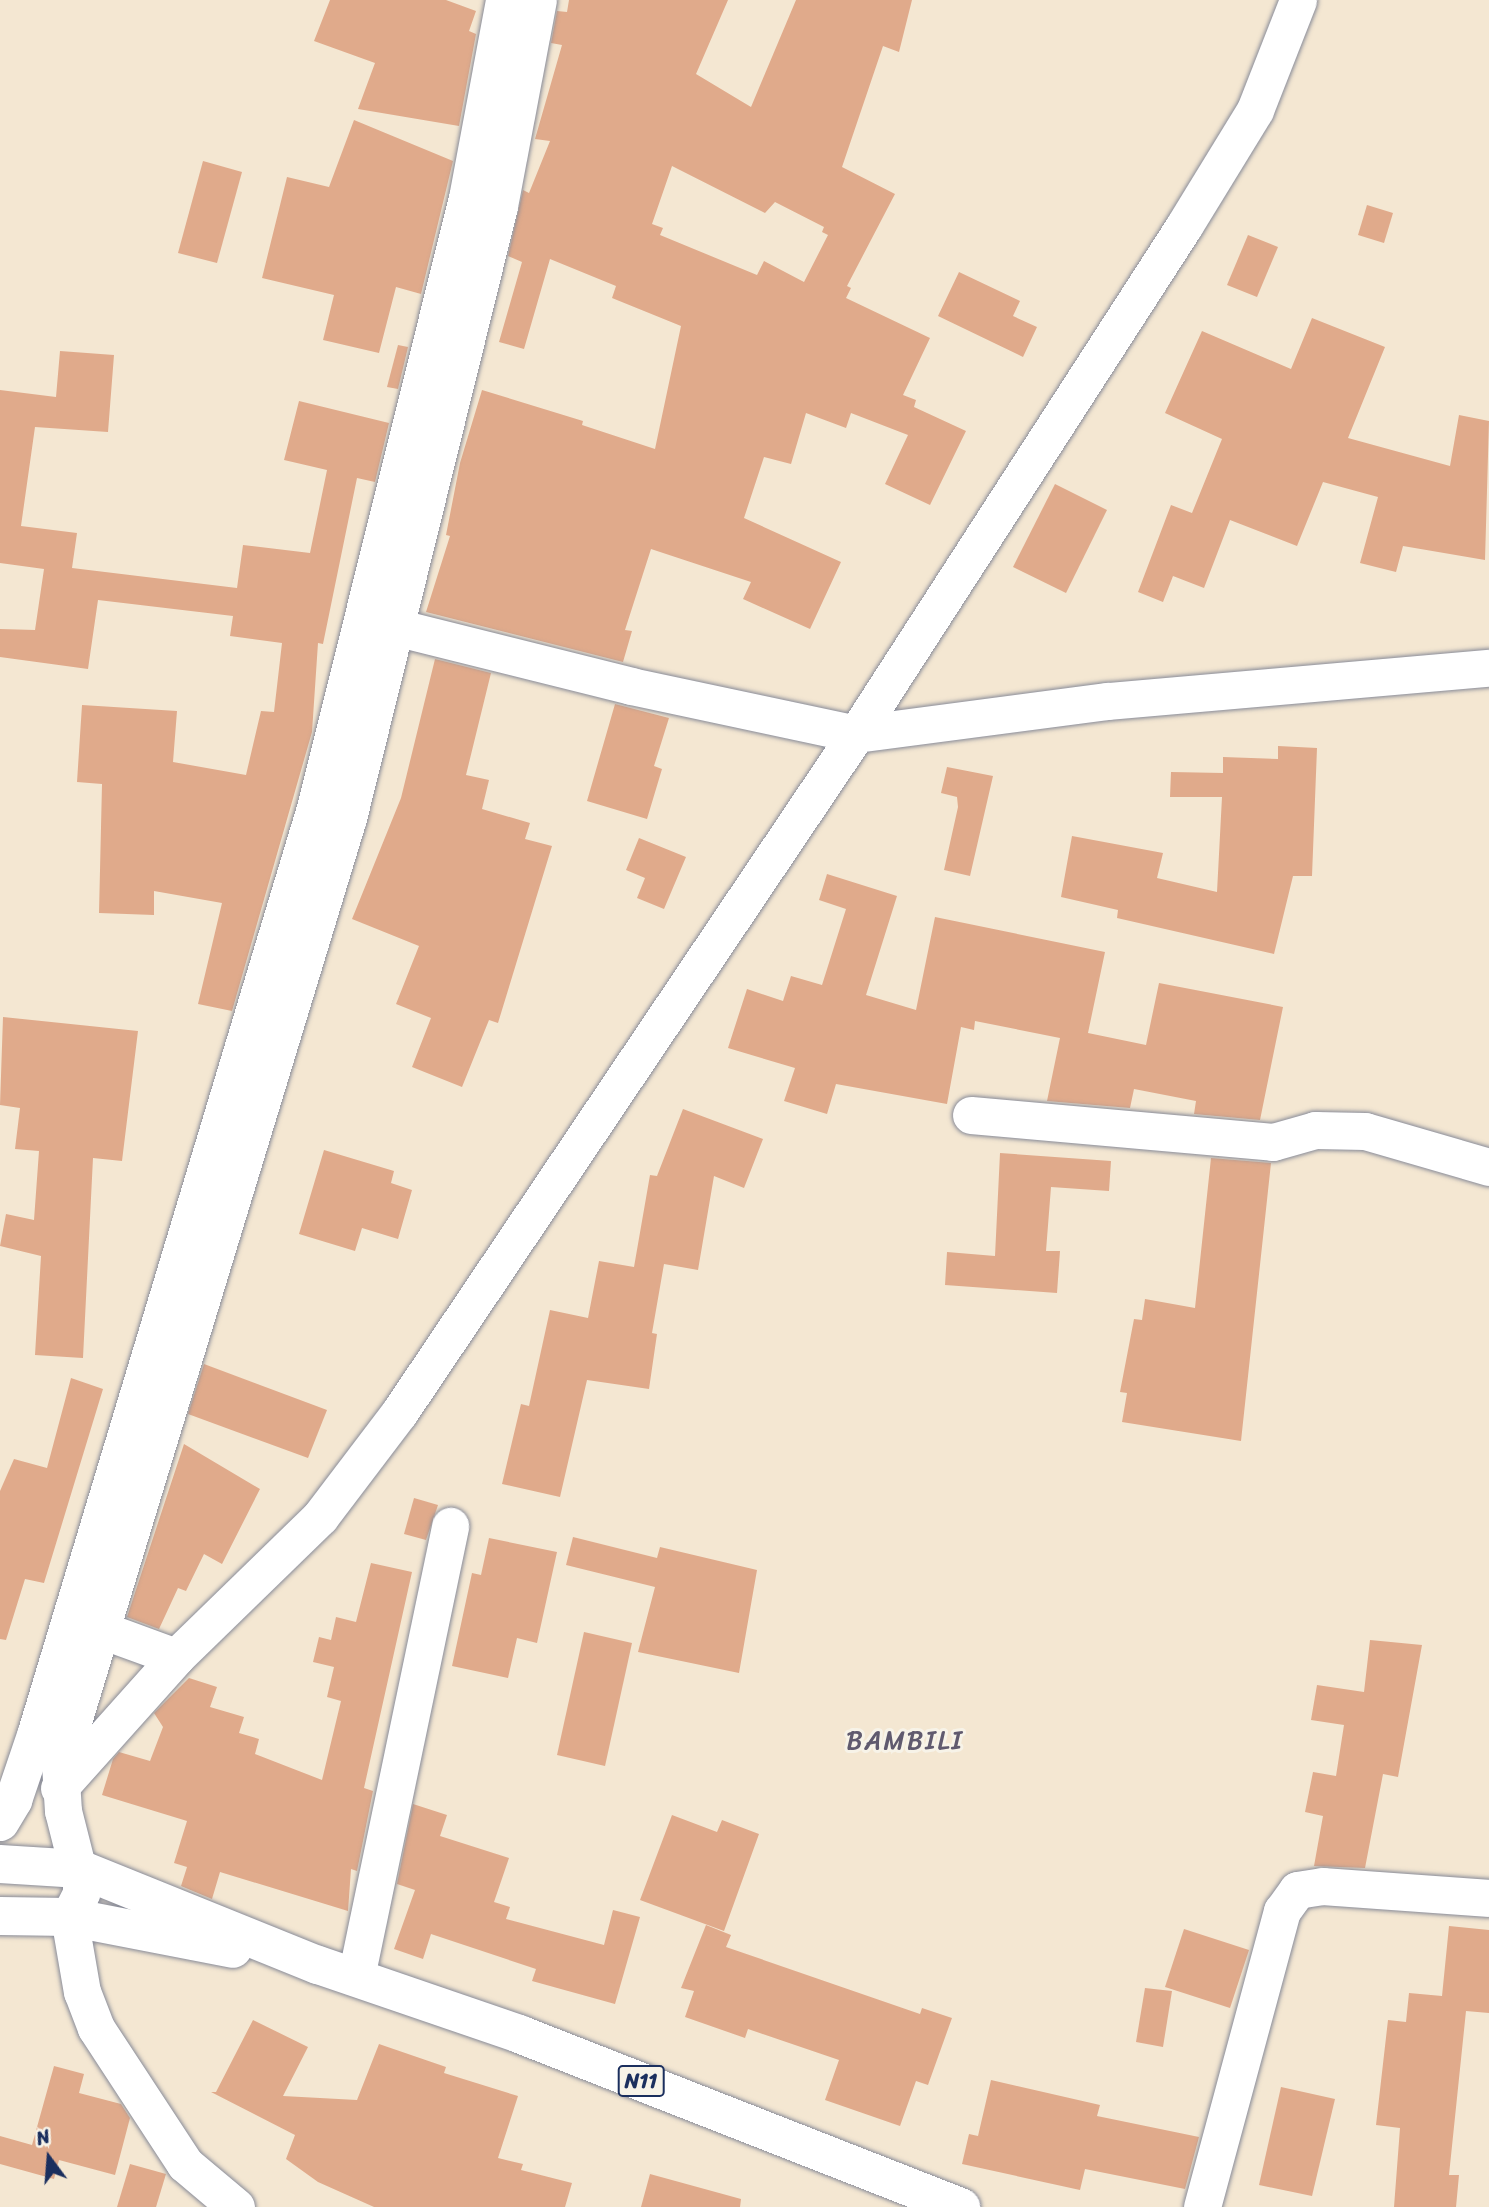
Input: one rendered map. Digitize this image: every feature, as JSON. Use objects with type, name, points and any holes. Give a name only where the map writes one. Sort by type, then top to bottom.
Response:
[{"type":"highway","name":"N11","points":[[0,1864],[80,1869],[318,1965],[519,2034],[961,2207]]},
{"type":"highway","name":"N11","points":[[0,1916],[69,1917],[318,1965]]},
{"type":"street","points":[[0,1822],[13,1800],[36,1732],[315,808],[467,198],[504,0]]},
{"type":"street","points":[[236,2207],[185,2164],[115,2062],[82,1992],[69,1917],[81,1893],[80,1869],[59,1788],[66,1737],[348,818],[499,206],[538,0]]},
{"type":"street","points":[[59,1788],[176,1657],[320,1517],[399,1413],[856,734],[1255,110],[1298,0]]},
{"type":"street","points":[[395,627],[631,686],[856,734],[1108,701],[1489,668]]},
{"type":"street","points":[[971,1115],[1273,1142],[1315,1130],[1365,1131],[1489,1167]]},
{"type":"street","points":[[356,1977],[450,1525]]},
{"type":"street","points":[[99,1629],[176,1657]]},
{"type":"street","points":[[1202,2207],[1282,1912],[1297,1890],[1323,1886],[1489,1898]]},
{"type":"building","points":[[330,0],[446,0],[476,11],[469,31],[476,34],[459,126],[358,109],[375,63],[314,41]]},
{"type":"building","points":[[569,0],[728,0],[696,74],[751,107],[796,0],[912,0],[899,52],[883,46],[842,167],[895,194],[847,286],[851,288],[846,298],[930,338],[903,395],[916,400],[914,407],[966,431],[930,505],[885,484],[908,435],[851,413],[846,428],[806,413],[791,464],[764,457],[744,518],[841,562],[810,629],[743,599],[751,582],[651,549],[625,630],[632,631],[623,662],[426,612],[450,536],[446,535],[460,463],[482,390],[583,421],[582,425],[655,449],[681,326],[612,298],[616,286],[550,259],[524,349],[499,342],[522,262],[508,256],[523,190],[529,193],[550,141],[535,139],[562,45],[551,43],[557,11],[567,12]],"holes":[[[672,166],[765,213],[775,202],[824,227],[822,232],[828,235],[804,282],[764,261],[757,275],[660,235],[663,228],[652,224]]]},
{"type":"building","points":[[354,120],[453,161],[421,294],[396,287],[379,353],[323,340],[334,295],[262,278],[287,177],[329,187]]},
{"type":"building","points":[[203,161],[242,172],[217,263],[178,253]]},
{"type":"building","points":[[1367,205],[1393,213],[1384,243],[1358,235]]},
{"type":"building","points":[[1248,235],[1278,247],[1257,297],[1227,285]]},
{"type":"building","points":[[959,272],[1020,301],[1013,316],[1037,327],[1023,357],[938,316]]},
{"type":"building","points":[[1312,318],[1385,347],[1348,438],[1450,466],[1459,415],[1489,421],[1485,560],[1403,546],[1396,572],[1360,563],[1378,497],[1323,482],[1297,546],[1230,520],[1204,588],[1173,576],[1163,602],[1138,592],[1171,505],[1192,513],[1222,439],[1165,413],[1202,331],[1291,369]]},
{"type":"building","points":[[398,345],[408,347],[398,389],[387,387]]},
{"type":"building","points":[[60,351],[114,355],[108,432],[35,427],[21,526],[77,533],[72,568],[237,588],[243,545],[310,553],[327,470],[284,460],[299,401],[389,423],[375,482],[357,478],[323,644],[318,643],[312,732],[232,1011],[198,1004],[222,903],[154,891],[154,915],[99,913],[102,784],[77,782],[82,705],[177,711],[173,762],[246,775],[261,711],[274,712],[282,643],[230,636],[233,616],[98,600],[88,669],[0,657],[0,629],[35,630],[44,569],[0,563],[0,390],[56,397]]},
{"type":"building","points":[[1055,484],[1107,510],[1066,593],[1013,567]]},
{"type":"building","points":[[435,659],[491,673],[466,775],[489,780],[482,809],[530,823],[525,839],[552,846],[498,1023],[489,1020],[462,1087],[412,1067],[431,1018],[396,1004],[419,946],[352,919],[401,798]]},
{"type":"building","points":[[615,704],[669,718],[654,766],[662,769],[647,819],[587,801]]},
{"type":"building","points":[[1278,746],[1317,748],[1312,876],[1293,876],[1274,954],[1117,918],[1118,910],[1061,897],[1072,836],[1163,853],[1157,878],[1217,892],[1222,797],[1170,797],[1171,772],[1223,773],[1223,757],[1278,759]]},
{"type":"building","points":[[947,767],[993,776],[970,876],[944,870],[958,807],[957,797],[941,793]]},
{"type":"building","points":[[639,838],[686,857],[664,909],[637,898],[645,878],[626,870]]},
{"type":"building","points":[[827,874],[897,896],[866,995],[916,1010],[935,917],[1105,952],[1088,1033],[1146,1045],[1159,983],[1283,1007],[1260,1120],[1194,1114],[1196,1101],[1134,1089],[1130,1108],[1047,1101],[1060,1038],[975,1021],[974,1030],[961,1027],[947,1104],[836,1084],[827,1114],[784,1101],[795,1068],[728,1048],[747,989],[783,1001],[791,976],[822,985],[846,909],[819,900]]},
{"type":"building","points":[[3,1017],[138,1031],[122,1161],[93,1158],[83,1358],[35,1355],[41,1256],[0,1246],[6,1214],[34,1220],[39,1151],[15,1149],[20,1108],[0,1105]]},
{"type":"building","points":[[683,1109],[763,1139],[744,1188],[714,1176],[698,1270],[664,1264],[652,1333],[657,1334],[649,1389],[587,1380],[560,1497],[502,1484],[521,1404],[529,1406],[550,1310],[588,1318],[599,1261],[634,1267],[650,1175],[657,1176]]},
{"type":"building","points":[[324,1150],[394,1171],[391,1183],[412,1190],[398,1239],[362,1228],[355,1251],[299,1234]]},
{"type":"building","points":[[1000,1153],[1111,1161],[1109,1191],[1051,1187],[1046,1251],[1060,1251],[1057,1293],[945,1285],[947,1252],[995,1256]]},
{"type":"building","points":[[1211,1158],[1271,1163],[1241,1441],[1122,1422],[1127,1393],[1120,1392],[1134,1319],[1142,1320],[1145,1299],[1195,1308]]},
{"type":"building","points":[[204,1364],[327,1410],[308,1458],[188,1414]]},
{"type":"building","points":[[71,1378],[103,1389],[44,1583],[25,1579],[6,1640],[0,1639],[0,1491],[14,1459],[47,1468]]},
{"type":"building","points":[[184,1444],[260,1489],[222,1564],[204,1554],[186,1591],[178,1588],[159,1629],[127,1617]]},
{"type":"building","points":[[414,1498],[438,1505],[426,1540],[404,1534]]},
{"type":"building","points":[[573,1537],[657,1558],[660,1547],[757,1570],[739,1673],[638,1652],[655,1587],[566,1565]]},
{"type":"building","points":[[489,1538],[557,1552],[537,1643],[517,1638],[508,1678],[452,1666],[472,1573],[481,1575]]},
{"type":"building","points":[[371,1563],[412,1572],[364,1788],[373,1791],[357,1871],[351,1869],[348,1911],[220,1872],[212,1899],[181,1886],[187,1867],[174,1863],[187,1821],[102,1795],[113,1759],[119,1752],[150,1761],[163,1727],[154,1713],[189,1678],[217,1687],[210,1707],[244,1717],[239,1733],[259,1739],[255,1754],[322,1780],[341,1701],[327,1697],[334,1667],[313,1662],[319,1637],[331,1640],[336,1617],[356,1622]]},
{"type":"building","points":[[584,1632],[632,1643],[605,1766],[557,1755]]},
{"type":"building","points":[[1370,1640],[1422,1645],[1398,1777],[1383,1774],[1365,1868],[1314,1866],[1323,1816],[1305,1812],[1313,1772],[1336,1776],[1344,1725],[1311,1720],[1317,1685],[1364,1692]]},
{"type":"building","points":[[413,1804],[447,1815],[440,1836],[509,1858],[494,1902],[510,1907],[506,1919],[604,1945],[613,1910],[640,1917],[615,2004],[532,1981],[536,1969],[431,1934],[423,1959],[394,1949],[415,1890],[397,1884]]},
{"type":"building","points":[[672,1815],[717,1832],[722,1820],[759,1834],[724,1931],[640,1900]]},
{"type":"building","points":[[706,1925],[731,1935],[726,1947],[920,2014],[922,2008],[952,2018],[928,2085],[916,2081],[900,2126],[825,2100],[839,2060],[748,2029],[745,2038],[685,2017],[694,1991],[681,1988]]},
{"type":"building","points":[[1449,1926],[1489,1930],[1489,2013],[1466,2011],[1449,2175],[1459,2175],[1456,2207],[1394,2207],[1400,2128],[1376,2125],[1388,2020],[1406,2022],[1409,1993],[1442,1996]]},
{"type":"building","points":[[1184,1929],[1249,1950],[1230,2008],[1165,1987]]},
{"type":"building","points":[[1145,1988],[1172,1991],[1163,2047],[1136,2042]]},
{"type":"building","points":[[253,2020],[308,2047],[283,2096],[357,2100],[379,2044],[446,2067],[444,2073],[518,2096],[498,2158],[523,2164],[521,2170],[572,2183],[565,2207],[374,2207],[318,2182],[286,2159],[295,2135],[211,2092],[216,2092]]},
{"type":"building","points":[[54,2066],[84,2074],[79,2093],[121,2104],[130,2118],[115,2175],[59,2160],[54,2179],[0,2164],[0,2136],[32,2145]]},
{"type":"building","points":[[991,2080],[1100,2105],[1097,2116],[1199,2137],[1185,2189],[1085,2169],[1080,2190],[962,2164],[969,2134],[978,2136]]},
{"type":"building","points":[[1281,2087],[1335,2099],[1312,2196],[1259,2185]]},
{"type":"building","points":[[130,2164],[166,2174],[156,2207],[117,2207]]},
{"type":"building","points":[[650,2174],[741,2199],[740,2207],[641,2207]]},
{"type":"district","name":"BAMBILI","points":[[905,1741]]}]
